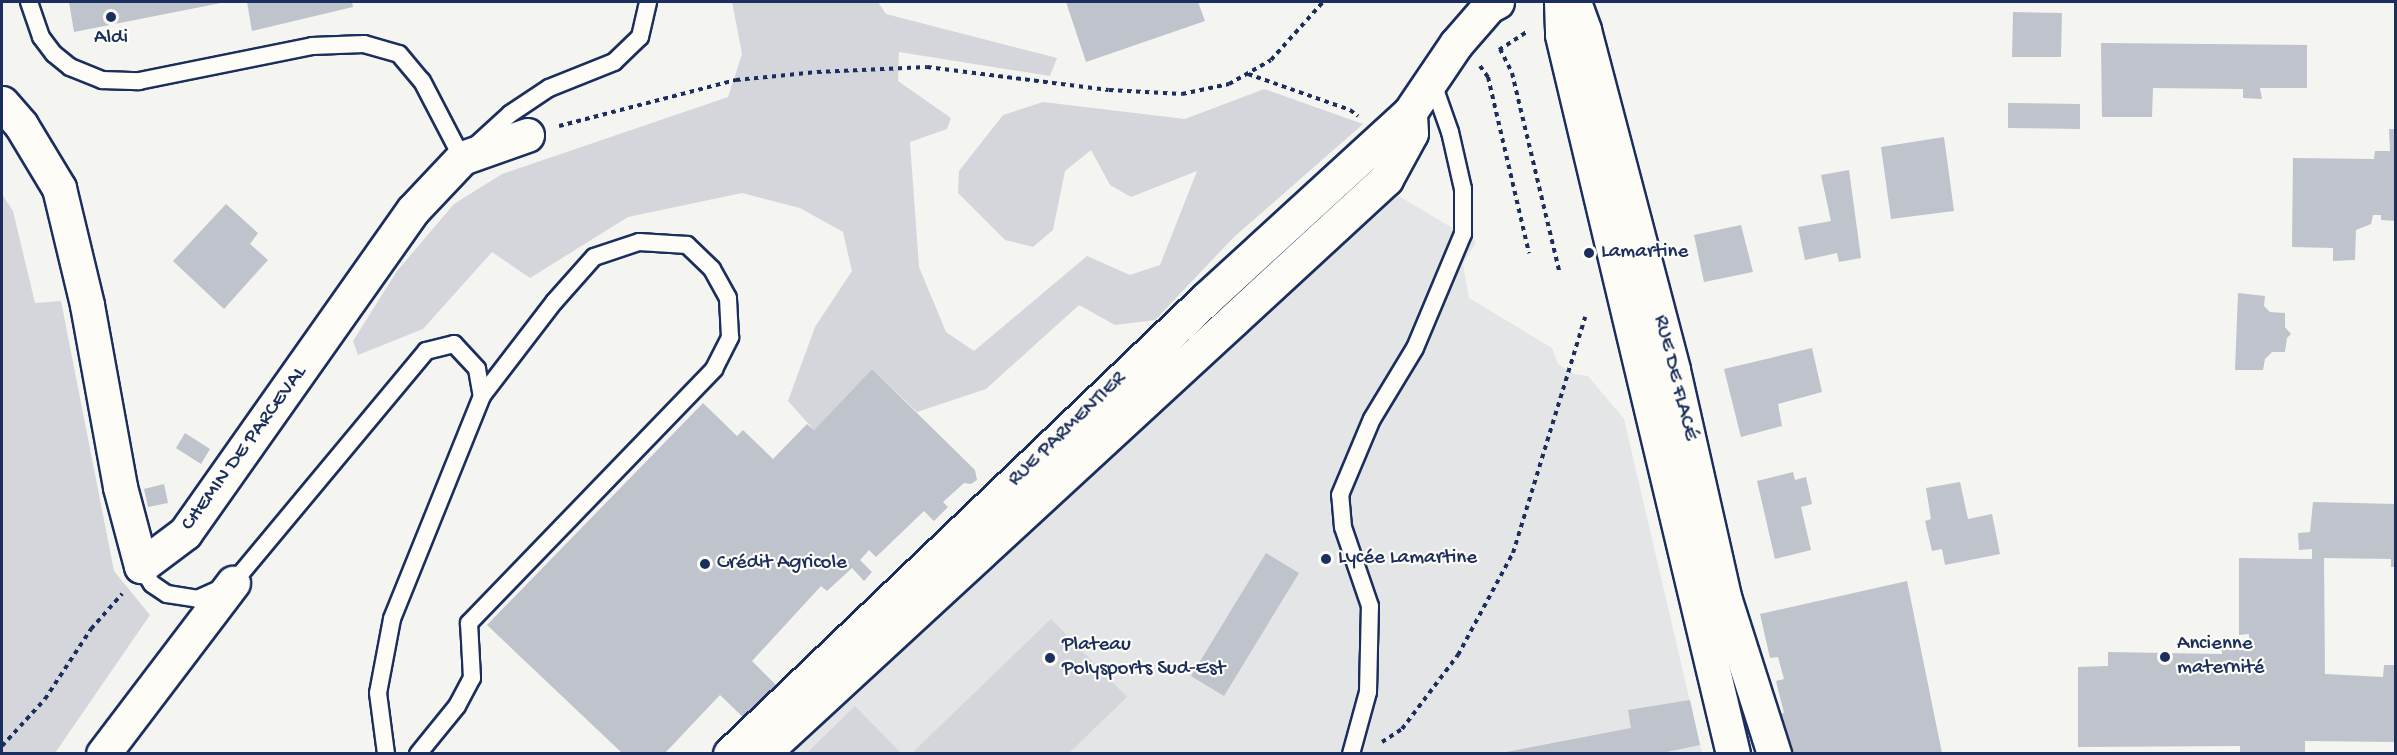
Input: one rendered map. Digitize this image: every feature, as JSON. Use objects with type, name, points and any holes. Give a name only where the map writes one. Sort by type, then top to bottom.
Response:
[{"type":"street","name":"RUE PARMENTIER","points":[[730,753],[1206,299],[1410,112],[1456,44],[1489,6],[1497,2]]},
{"type":"street","name":"RUE DE FLACÉ","points":[[1561,2],[1562,35],[1733,753]]},
{"type":"street","name":"RUE DE FLACÉ","points":[[1574,2],[1584,30],[1673,370],[1725,600],[1774,753]]},
{"type":"street","points":[[2,103],[21,126],[59,188],[87,305],[120,487],[141,566]]},
{"type":"street","name":"RUE PARMENTIER","points":[[762,753],[1386,179],[1411,133],[1410,112]]},
{"type":"street","name":"CHEMIN DE PARCEVAL","points":[[141,566],[185,533],[413,210],[462,158],[527,135]]},
{"type":"street","points":[[103,753],[233,583]]},
{"type":"lane","points":[[29,2],[41,37],[54,54],[70,68],[102,80],[139,81],[312,46],[364,44],[399,54],[422,81],[462,158],[510,114],[549,88],[614,62],[639,36],[648,2]]},
{"type":"lane","points":[[1351,753],[1368,692],[1370,606],[1343,527],[1340,495],[1372,419],[1414,348],[1463,234],[1463,189],[1450,132],[1431,78]]},
{"type":"lane","points":[[386,753],[378,693],[392,620],[482,396],[554,302],[594,258],[639,242],[687,245],[712,269],[728,298],[730,337],[714,369],[468,623],[472,678],[457,706],[418,753]]},
{"type":"lane","points":[[141,566],[152,584],[167,594],[197,599],[233,583],[426,351],[454,344],[477,369],[482,396]]},
{"type":"path","points":[[527,135],[736,80],[817,72],[927,67],[1109,90],[1182,94],[1229,84],[1271,60],[1323,2]]},
{"type":"path","points":[[1500,49],[1512,74],[1559,270]]},
{"type":"path","points":[[1478,64],[1488,77],[1529,253]]},
{"type":"path","points":[[1247,74],[1350,110],[1381,138]]},
{"type":"path","points":[[1373,747],[1402,729],[1458,655],[1513,553],[1585,317]]},
{"type":"path","points":[[2,746],[45,699],[91,629],[116,602],[141,566]]},
{"type":"shaded area","points":[[732,2],[878,2],[886,14],[1057,58],[1050,76],[899,52],[898,81],[951,118],[947,129],[910,142],[919,267],[946,332],[974,351],[1087,256],[1130,275],[1160,265],[1197,171],[1131,197],[1110,185],[1091,150],[1065,171],[1053,230],[1033,247],[1005,240],[958,193],[959,171],[1003,115],[1043,102],[1185,119],[1264,89],[1363,124],[1235,236],[1155,320],[1115,325],[1079,305],[986,389],[917,412],[872,369],[814,430],[788,401],[815,327],[852,271],[843,232],[800,208],[742,193],[628,217],[530,278],[492,252],[423,329],[358,355],[353,341],[397,271],[454,204],[502,174],[728,97],[742,54]]},
{"type":"shaded area","name":"Lycée Lamartine","points":[[1387,189],[1476,242],[1463,264],[1469,298],[1552,348],[1558,364],[1573,374],[1588,376],[1624,419],[1702,753],[788,754]]},
{"type":"shaded area","points":[[2,194],[13,211],[35,303],[61,301],[114,571],[150,615],[55,753],[2,753]]},
{"type":"shaded area","name":"Plateau Polysports Sud-Est","points":[[1051,619],[1127,697],[1069,753],[912,753]]},
{"type":"shaded area","points":[[855,706],[901,753],[807,753]]},
{"type":"building","name":"Aldi","points":[[69,2],[221,2],[221,3],[74,32]]},
{"type":"building","points":[[247,2],[352,2],[353,7],[252,31]]},
{"type":"building","points":[[1066,2],[1198,2],[1205,21],[1086,62]]},
{"type":"building","points":[[2013,12],[2062,13],[2061,57],[2012,57]]},
{"type":"building","points":[[2101,43],[2307,45],[2307,88],[2260,88],[2262,99],[2243,98],[2243,89],[2153,88],[2152,117],[2102,117]]},
{"type":"building","points":[[2008,103],[2080,104],[2080,129],[2008,128]]},
{"type":"building","points":[[2389,129],[2396,129],[2396,221],[2381,220],[2381,215],[2373,215],[2371,224],[2356,230],[2355,260],[2333,261],[2333,248],[2292,247],[2293,158],[2374,159],[2375,151],[2390,151]]},
{"type":"building","points":[[1944,137],[1954,211],[1891,219],[1881,147]]},
{"type":"building","points":[[1849,170],[1861,258],[1839,262],[1837,253],[1805,260],[1798,227],[1831,221],[1821,175]]},
{"type":"building","points":[[226,204],[258,233],[250,244],[268,260],[224,309],[173,261]]},
{"type":"building","points":[[1741,225],[1753,272],[1704,282],[1694,235]]},
{"type":"building","points":[[2238,293],[2265,296],[2264,306],[2270,312],[2285,313],[2285,327],[2291,334],[2287,338],[2285,352],[2272,352],[2265,359],[2263,370],[2235,370]]},
{"type":"building","points":[[1812,348],[1822,392],[1778,404],[1782,426],[1741,437],[1724,369]]},
{"type":"building","name":"Crédit Agricole","points":[[872,369],[975,470],[977,480],[971,484],[964,483],[943,502],[948,507],[934,521],[924,511],[876,557],[869,550],[860,560],[872,572],[864,581],[852,568],[827,591],[821,586],[752,661],[781,690],[749,723],[720,695],[665,753],[622,753],[487,625],[703,403],[737,436],[743,430],[773,459],[807,424],[814,430]]},
{"type":"building","points":[[185,433],[210,449],[201,464],[176,448]]},
{"type":"building","points":[[1793,472],[1795,480],[1806,477],[1812,504],[1801,507],[1811,550],[1775,559],[1757,481]]},
{"type":"building","points":[[1960,482],[1968,519],[1992,514],[2000,554],[1945,565],[1942,549],[1932,551],[1925,521],[1931,519],[1926,488]]},
{"type":"building","points":[[164,484],[168,503],[148,507],[144,489]]},
{"type":"building","name":"Ancienne maternité","points":[[2313,502],[2396,504],[2396,567],[2391,567],[2391,559],[2324,558],[2325,674],[2383,677],[2384,665],[2396,665],[2396,742],[2305,741],[2305,753],[2240,753],[2240,746],[2078,747],[2078,667],[2108,666],[2108,652],[2222,654],[2222,645],[2249,645],[2249,634],[2239,635],[2239,558],[2312,559],[2312,549],[2299,550],[2298,533],[2310,532]]},
{"type":"building","points":[[1266,553],[1299,573],[1224,696],[1191,676]]},
{"type":"building","points":[[1907,581],[1942,753],[1794,753],[1779,714],[1784,713],[1776,681],[1784,679],[1778,657],[1770,658],[1760,614]]},
{"type":"building","points":[[1690,700],[1700,745],[1662,753],[1501,753],[1631,728],[1628,710]]},
{"type":"place","name":"Aldi","points":[[111,17]]},
{"type":"place","name":"Lamartine","points":[[1589,253]]},
{"type":"place","name":"Lycée Lamartine","points":[[1326,559]]},
{"type":"place","name":"Crédit Agricole","points":[[705,564]]},
{"type":"place","name":"Ancienne maternité","points":[[2165,657]]},
{"type":"place","name":"Plateau Polysports Sud-Est","points":[[1050,658]]}]
